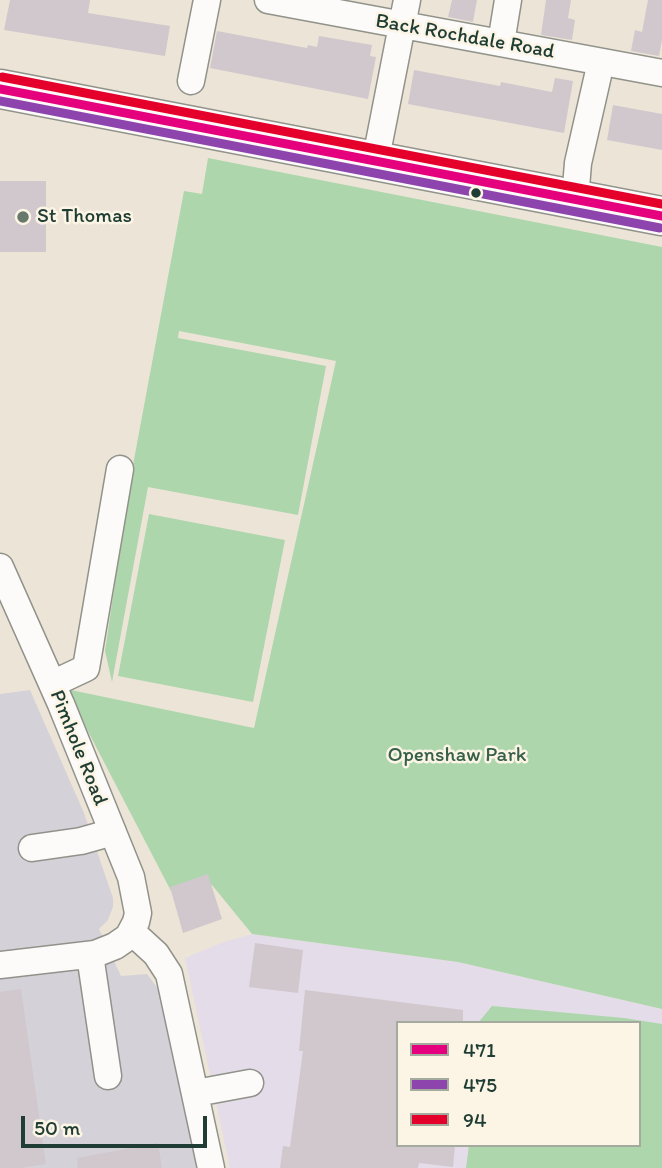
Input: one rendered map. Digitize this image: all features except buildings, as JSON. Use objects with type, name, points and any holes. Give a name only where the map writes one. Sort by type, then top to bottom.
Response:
[{"type":"highway","points":[[0,89],[662,216]]},
{"type":"street","points":[[191,81],[207,0]]},
{"type":"street","name":"Back Rochdale Road","points":[[268,0],[405,13],[501,43],[662,73]]},
{"type":"street","points":[[501,43],[508,0]]},
{"type":"street","points":[[375,163],[405,13]]},
{"type":"street","points":[[575,200],[578,163],[601,62]]},
{"type":"street","points":[[52,684],[86,668],[120,469]]},
{"type":"street","name":"Pimhole Road","points":[[0,567],[52,684],[131,877],[137,906],[137,918],[132,932]]},
{"type":"street","points":[[32,848],[81,841],[113,832]]},
{"type":"street","points":[[0,965],[90,955],[115,946],[132,932],[156,954],[169,974],[211,1168]]},
{"type":"street","points":[[90,955],[108,1076]]},
{"type":"street","points":[[196,1093],[250,1083]]},
{"type":"shaded area","points":[[30,690],[84,813],[113,898],[108,920],[99,929],[121,976],[147,974],[162,994],[201,1168],[0,1168],[0,694]]},
{"type":"shaded area","points":[[252,934],[458,962],[662,1009],[662,1168],[230,1168],[185,958]]},
{"type":"green space","name":"Openshaw Park","points":[[208,158],[662,247],[662,1009],[458,962],[252,934],[212,885],[197,880],[171,891],[66,689],[254,728],[336,361],[179,331],[178,338],[326,366],[298,515],[148,487],[112,682],[105,651],[130,481],[184,191],[202,194]]},
{"type":"green space","points":[[149,514],[285,540],[253,702],[118,676]]},
{"type":"green space","points":[[492,1006],[624,1018],[662,1024],[662,1168],[466,1168],[469,1147],[641,1147],[641,1021],[480,1021]]},
{"type":"transit line","name":"94","points":[[2,77],[662,204]]},
{"type":"transit line","name":"471","points":[[0,89],[662,216]]},
{"type":"transit line","name":"475","points":[[0,101],[660,228]]},
{"type":"place","name":"St Thomas","points":[[23,217]]}]
